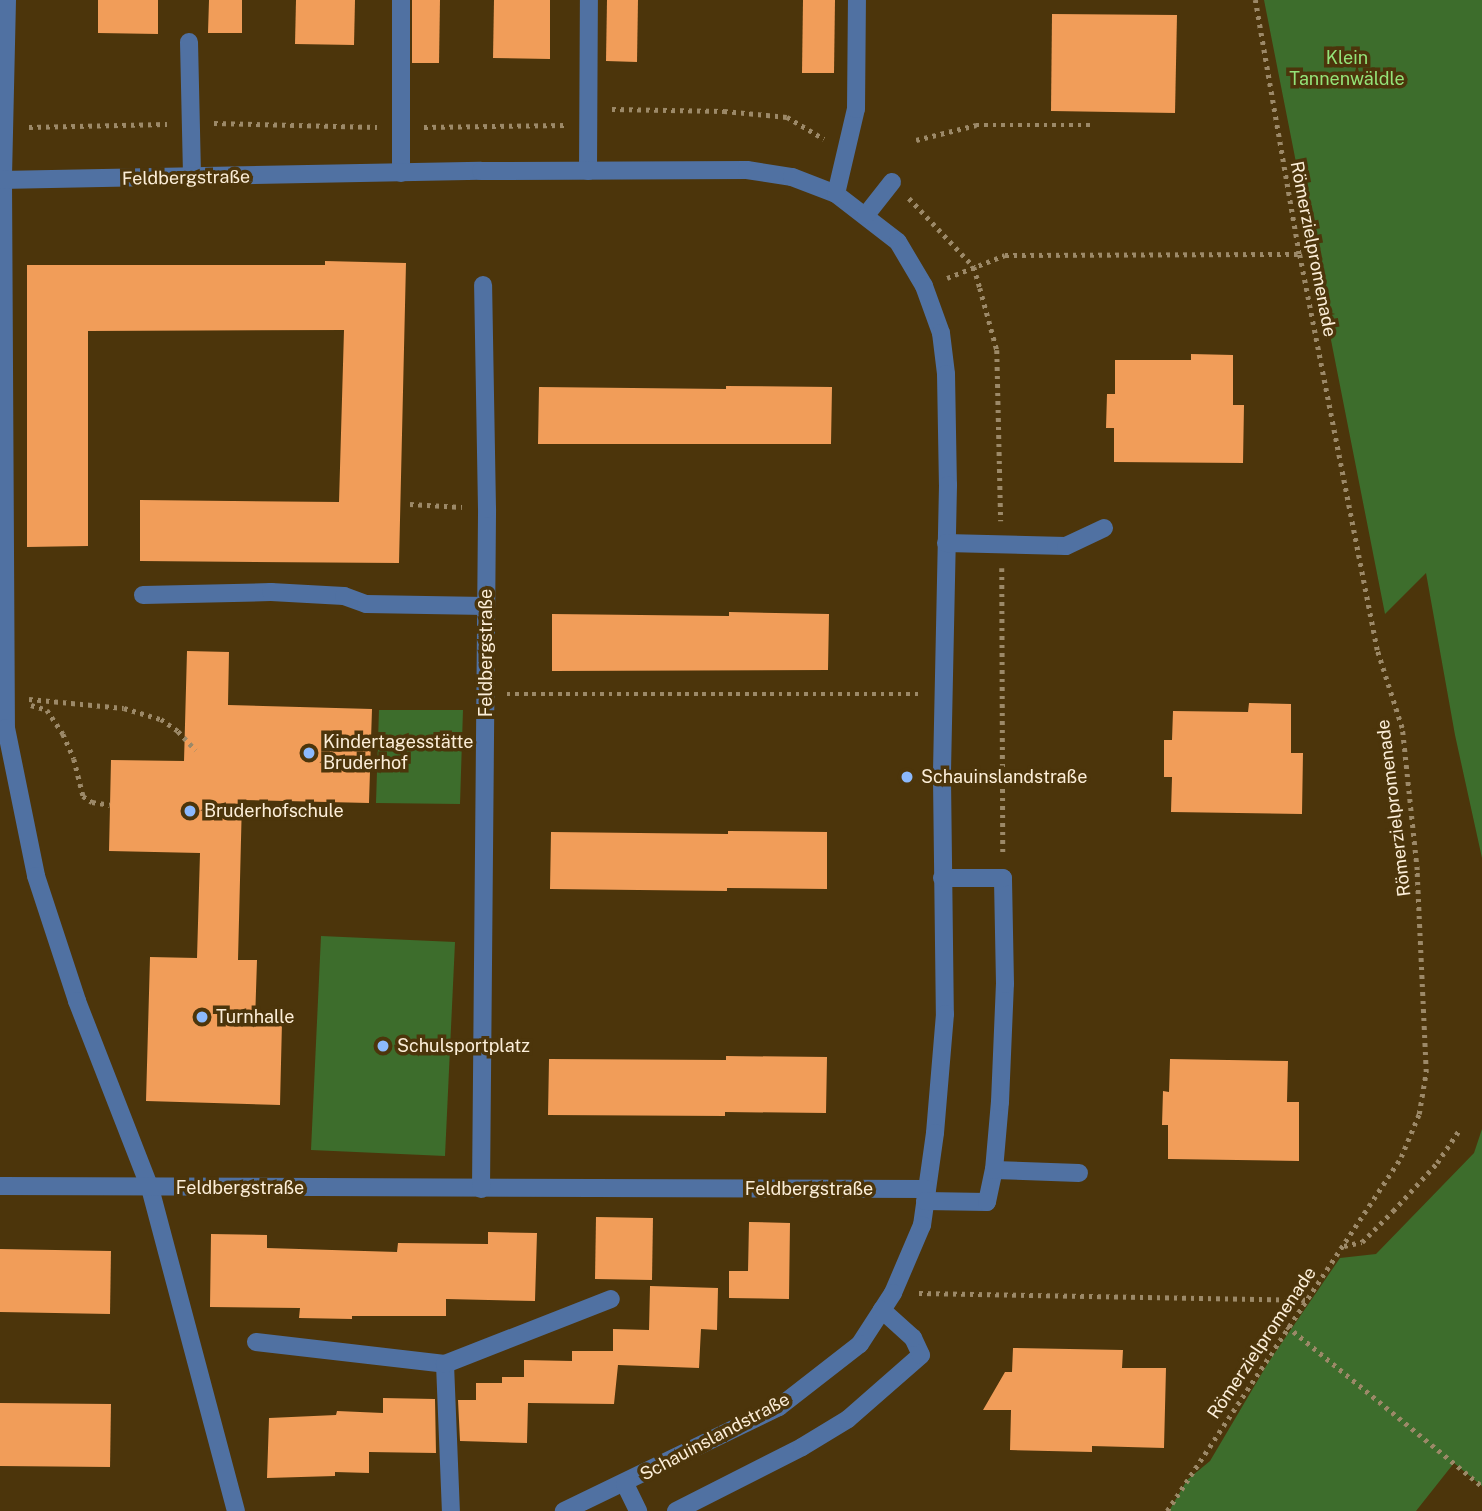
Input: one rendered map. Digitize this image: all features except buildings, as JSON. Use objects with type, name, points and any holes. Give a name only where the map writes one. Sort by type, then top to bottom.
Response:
[{"type":"street","points":[[7,0],[1,180],[5,728],[36,876],[77,1000],[150,1188],[236,1511]]},
{"type":"street","points":[[401,0],[401,173]]},
{"type":"street","points":[[588,171],[589,0]]},
{"type":"street","points":[[836,194],[856,109],[857,0]]},
{"type":"street","points":[[189,42],[191,178]]},
{"type":"street","name":"Feldbergstraße","points":[[1,180],[747,170],[792,177],[836,194],[866,215]]},
{"type":"street","points":[[866,215],[892,182]]},
{"type":"street","name":"Schauinslandstraße","points":[[564,1511],[625,1484],[779,1407],[860,1344],[893,1293],[922,1225],[945,1014],[942,878],[946,374],[941,333],[924,286],[898,243],[866,215]]},
{"type":"street","name":"Feldbergstraße","points":[[481,1189],[487,509],[483,285]]},
{"type":"street","points":[[946,543],[1066,546],[1104,528]]},
{"type":"street","points":[[143,595],[271,592],[344,596],[366,604],[486,606]]},
{"type":"street","points":[[942,878],[1003,878],[1004,997],[994,1170],[1079,1173]]},
{"type":"street","name":"Feldbergstraße","points":[[0,1186],[926,1195],[986,1202],[994,1170]]},
{"type":"street","points":[[256,1342],[445,1364],[611,1299]]},
{"type":"street","points":[[676,1511],[802,1447],[848,1419],[921,1355],[913,1338],[882,1310]]},
{"type":"street","points":[[445,1364],[451,1511]]},
{"type":"street","points":[[625,1484],[638,1511]]},
{"type":"path","name":"Römerzielpromenade","points":[[1167,1511],[1401,1157],[1419,1114],[1426,1072],[1426,1013],[1417,870],[1402,728],[1377,650],[1299,254],[1255,0]]},
{"type":"path","points":[[4,128],[191,123],[401,127],[724,111],[787,117],[845,152]]},
{"type":"path","points":[[916,140],[976,125],[1090,125]]},
{"type":"path","points":[[892,182],[925,213],[974,267],[997,350],[1002,544],[1003,878]]},
{"type":"path","points":[[924,286],[1005,255],[1299,254]]},
{"type":"path","points":[[410,504],[487,509]]},
{"type":"path","points":[[486,694],[943,694]]},
{"type":"path","points":[[3,697],[124,708],[161,719],[178,731],[196,750]]},
{"type":"path","points":[[3,697],[47,710],[63,734],[74,758],[83,796],[92,802],[110,805]]},
{"type":"path","points":[[1344,1246],[1363,1242],[1393,1212],[1437,1163],[1459,1130]]},
{"type":"path","points":[[893,1293],[1308,1300]]},
{"type":"path","points":[[1287,1326],[1482,1486]]},
{"type":"green space","name":"Klein Tannenwäldle","points":[[1264,0],[1482,0],[1482,858],[1455,735],[1426,573],[1385,614]]},
{"type":"green space","points":[[379,710],[463,710],[460,804],[376,803]]},
{"type":"green space","name":"Schulsportplatz","points":[[321,936],[455,942],[445,1156],[311,1150]]},
{"type":"green space","points":[[1482,1129],[1482,1486],[1454,1463],[1416,1511],[1169,1511],[1187,1480],[1210,1461],[1268,1363],[1340,1258],[1376,1254],[1474,1153]]},
{"type":"place","name":"Kindertagesstätte Bruderhof","points":[[309,753]]},
{"type":"place","name":"Schauinslandstraße","points":[[907,777]]},
{"type":"place","name":"Bruderhofschule","points":[[190,811]]},
{"type":"place","name":"Turnhalle","points":[[202,1017]]},
{"type":"place","name":"Schulsportplatz","points":[[383,1046]]}]
